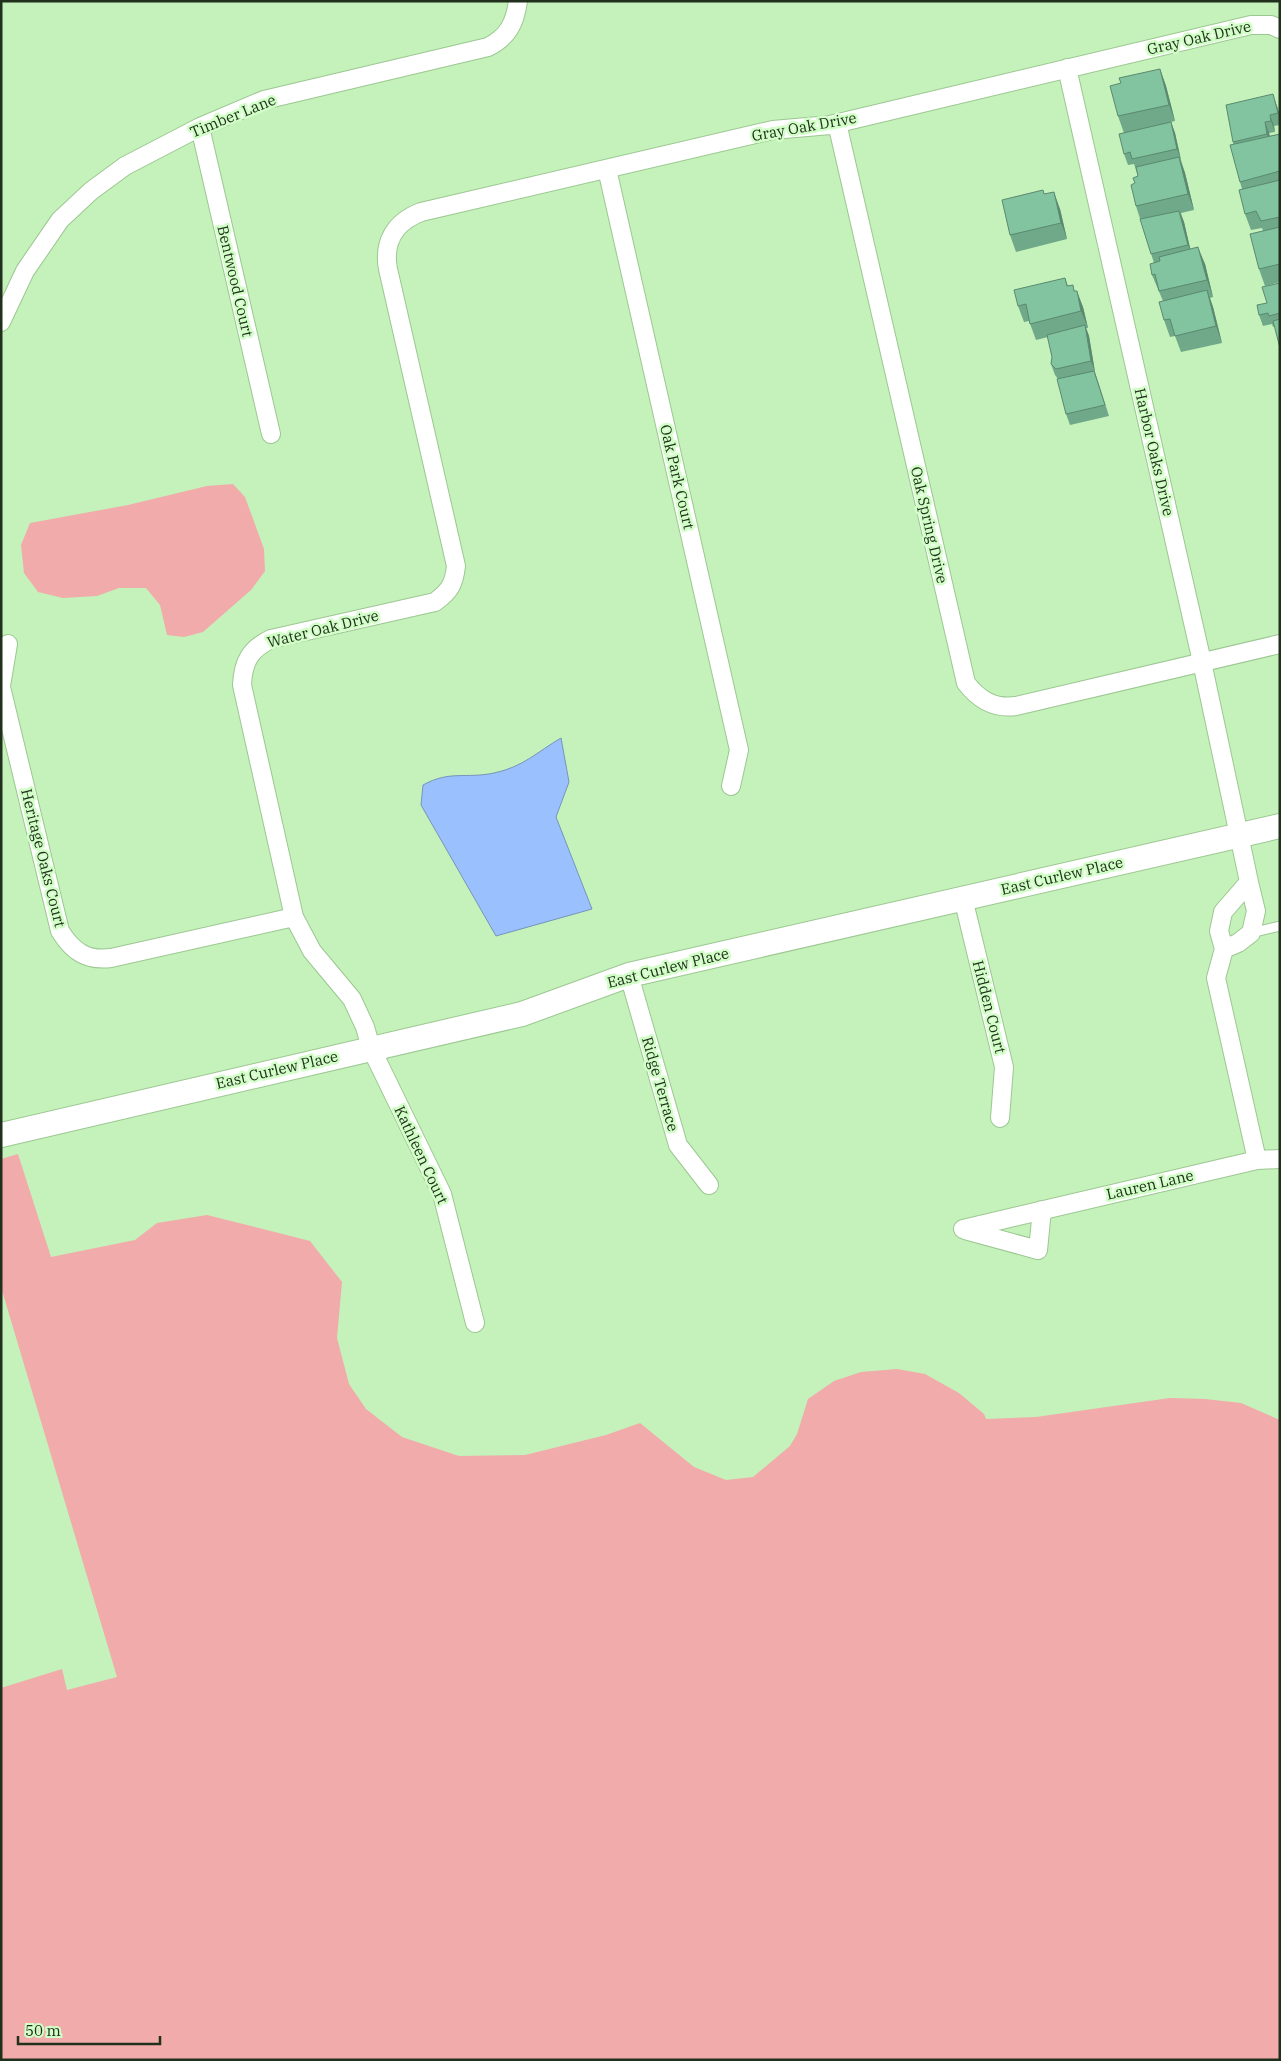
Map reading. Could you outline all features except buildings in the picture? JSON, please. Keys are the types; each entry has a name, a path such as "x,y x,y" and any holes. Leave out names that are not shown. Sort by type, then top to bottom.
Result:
{"street":[{"name":"Timber Lane","path":"1,322 29,264 60,220 126,166 200,127 264,100 488,47 507,34 517,12 518,1"},
{"name":"Gray Oak Drive","path":"393,232 403,221 421,212 773,130 837,123 1250,25 1271,25 1280,29"},
{"name":"Harbor Oaks Drive","path":"1067,68 1202,662 1239,835"},
{"name":"Oak Spring Drive","path":"837,123 966,683 978,698 1002,708 1280,644"},
{"name":"Bentwood Court","path":"200,127 271,434"},
{"name":"Oak Park Court","path":"607,169 739,750 731,786"},
{"name":"Water Oak Drive","path":"371,1048 365,1027 352,999 312,950 294,917 242,685 243,670 247,658 261,643 271,639 435,602 449,592 455,581 456,566 388,269 386,250 393,232"},
{"name":"Heritage Oaks Court","path":"8,644 1,686 60,931 74,950 90,959 111,958 294,917"},
{"name":"East Curlew Place","path":"1,1135 522,1014 629,975 1280,826"},
{"path":"1224,949 1238,943 1251,934 1256,911 1239,835"},
{"path":"1249,882 1223,912 1219,932 1224,949 1216,978 1257,1160"},
{"name":"Hidden Court","path":"963,898 1004,1067 1000,1118"},
{"name":"Ridge Terrace","path":"629,975 678,1145 709,1185"},
{"name":"Kathleen Court","path":"371,1048 442,1194 475,1323"},
{"name":"Lauren Lane","path":"1042,1210 1257,1160 1280,1159"}],"lane":[{"path":"1251,934 1280,926"}],"shaded area":[{"path":"233,484 245,497 264,549 265,571 251,590 203,632 184,637 167,635 160,605 146,588 119,588 97,596 63,598 38,592 24,573 21,545 30,523 128,505 207,486"},
{"path":"18,1154 51,1257 135,1240 157,1223 207,1215 310,1241 342,1282 337,1338 349,1384 366,1409 402,1437 459,1456 525,1455 606,1435 640,1423 694,1467 726,1480 753,1477 790,1446 797,1434 808,1399 834,1381 861,1372 897,1369 925,1374 959,1393 984,1414 986,1419 1036,1417 1170,1398 1241,1403 1280,1420 1280,2060 1,2060 1,1688 62,1669 67,1690 117,1677 1,1287 1,1159"}],"water":[{"path":"561,738 569,782 556,817 592,909 496,936 421,805 423,785 433,780 450,776 484,775 513,767"}]}
